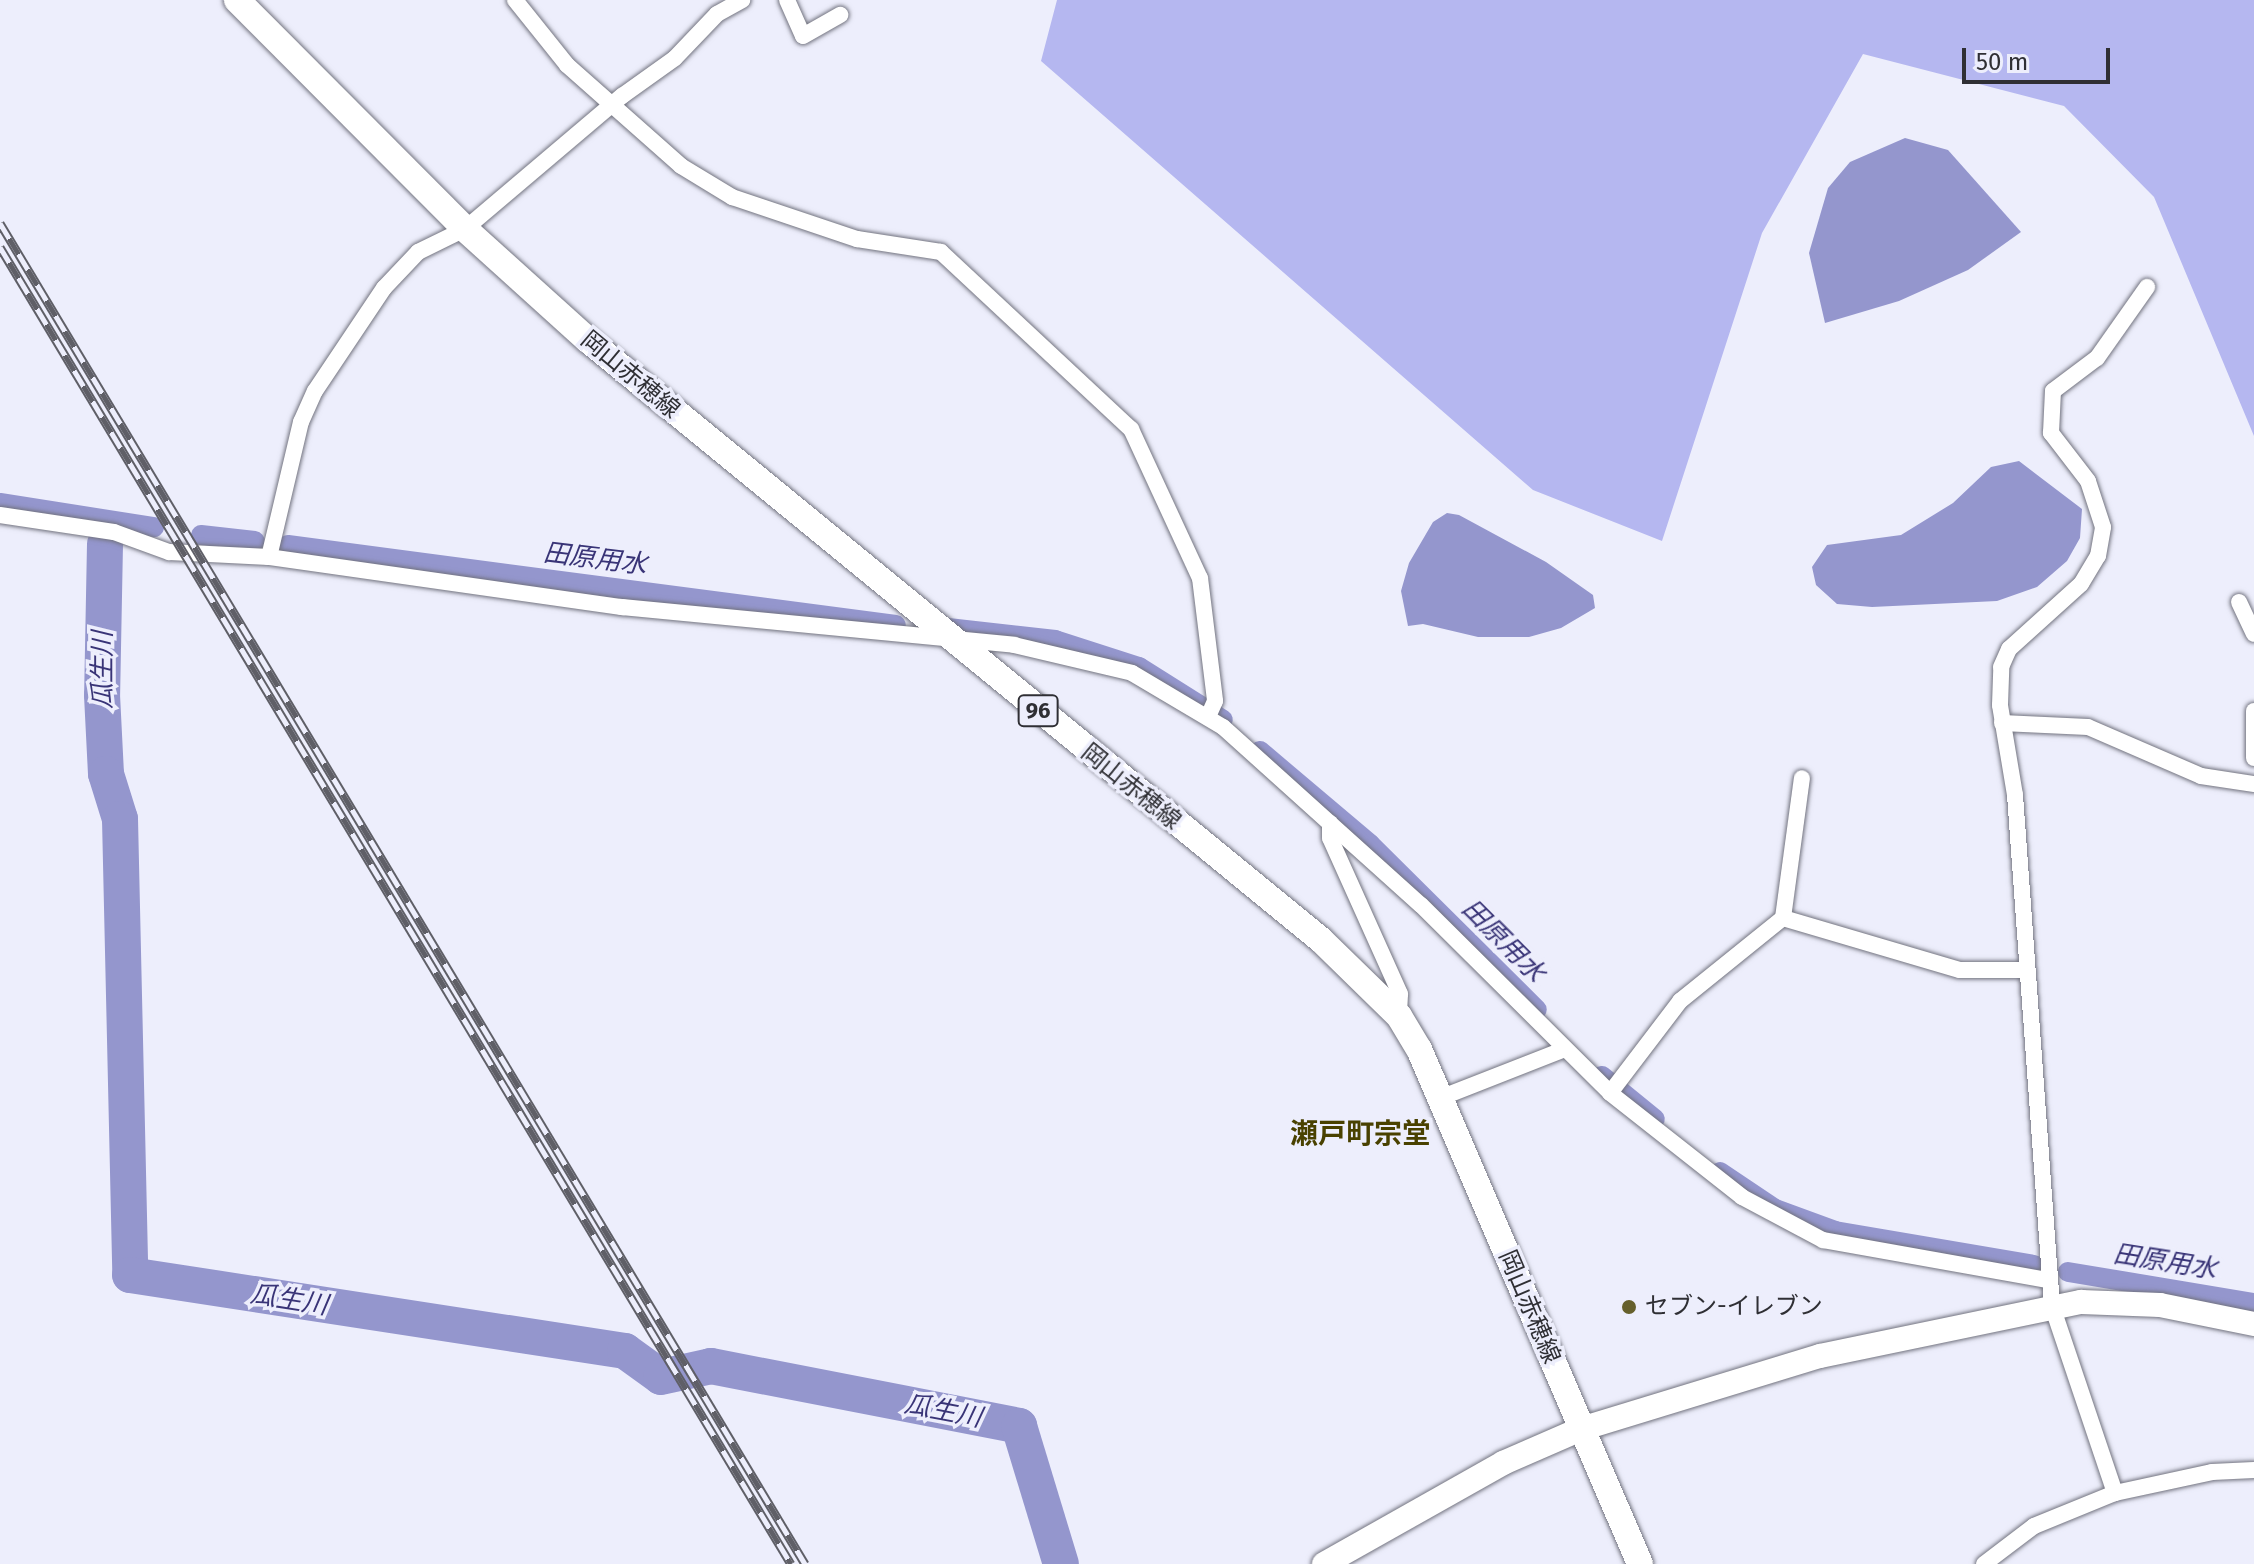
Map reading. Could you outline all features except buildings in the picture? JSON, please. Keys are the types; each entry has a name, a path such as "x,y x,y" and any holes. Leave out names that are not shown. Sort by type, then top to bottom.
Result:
{"main road":[{"name":"岡山赤穂線","path":"237,0 465,229 588,340 953,642 1321,940 1399,1016 1440,1098 1640,1564"}],"street":[{"path":"515,0 567,65 681,166 732,197 857,239 941,252 1131,429 1200,578 1211,710"},
{"path":"269,557 290,454 315,391 392,279 418,252 465,229 612,105 675,58 717,14 742,0"},
{"path":"787,0 803,36 840,15"},
{"path":"2115,1493 2052,1306 2048,1280 2047,1194 2025,970 2015,795 2002,723 2001,667 2009,649 2081,584 2098,556 2103,527 2088,481 2051,433 2053,391 2097,358 2147,287"},
{"path":"0,515 114,532 169,552 269,557 622,607 1051,650 1132,673 1211,710 1565,1049 1742,1197 1823,1240 2048,1280"},
{"path":"2239,602 2254,634"},
{"path":"2254,711 2254,758"},
{"path":"2002,723 2088,727 2201,776 2254,784"},
{"path":"1614,1088 1680,1001 1783,918 1802,778"},
{"path":"1330,823 1330,838 1400,994 1399,1016"},
{"path":"1783,918 1960,970 2025,970"},
{"path":"1440,1098 1565,1049"},
{"path":"1324,1564 1503,1463 1581,1429 1820,1356 2052,1306 2117,1300 2254,1324"},
{"path":"1984,1564 2034,1526 2115,1493 2212,1472 2254,1470"}],"shaded area":[{"path":"1057,0 2254,0 2254,436 2154,197 2064,106 1863,54 1762,233 1662,541 1533,490 1041,61"},
{"path":"1905,138 1948,150 2021,232 1968,270 1899,301 1825,323 1809,253 1828,188 1850,162"},
{"path":"2019,461 2082,509 2080,538 2067,561 2037,587 1997,601 1872,607 1837,604 1816,585 1812,567 1827,545 1901,535 1953,503 1991,467"},
{"path":"1447,513 1459,515 1546,562 1593,595 1595,608 1561,628 1529,637 1478,637 1423,624 1408,626 1401,591 1409,563 1433,522"}],"waterway":[{"name":"田原用水","path":"0,503 154,527"},
{"name":"田原用水","path":"201,535 255,541"},
{"name":"瓜生川","path":"105,544 102,695 106,774 120,819 130,1275 625,1351 661,1377 711,1366 1019,1426 1061,1564"},
{"name":"田原用水","path":"288,545 896,625"},
{"name":"田原用水","path":"948,628 1055,640 1139,667 1223,720"},
{"name":"田原用水","path":"1260,751 1370,844 1537,1010"},
{"name":"田原用水","path":"1602,1076 1655,1119"},
{"name":"田原用水","path":"1720,1172 1775,1209 1835,1231 2034,1265"},
{"name":"田原用水","path":"2068,1272 2254,1303"}],"railway":[{"path":"0,223 805,1564"},
{"path":"0,247 791,1564"}],"place":[{"name":"セブン-イレブン","path":"1629,1307"}],"district":[{"name":"瀬戸町宗堂","path":"1360,1134"}]}
